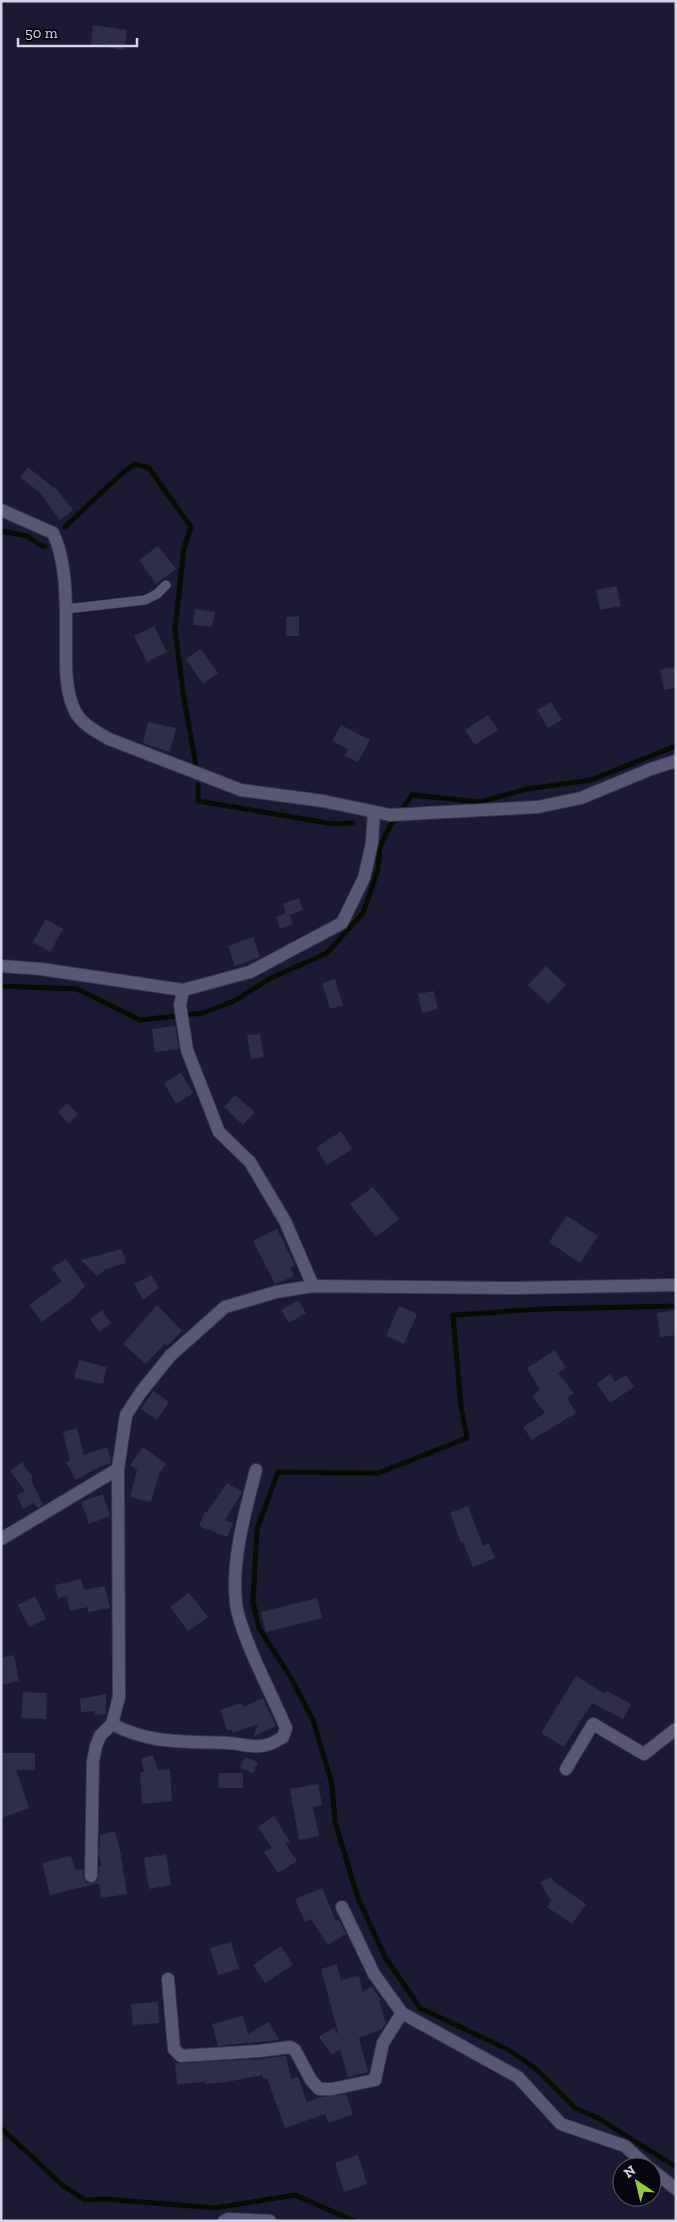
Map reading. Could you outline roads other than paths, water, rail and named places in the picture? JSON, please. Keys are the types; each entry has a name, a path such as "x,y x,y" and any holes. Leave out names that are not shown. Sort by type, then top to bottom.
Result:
{"street":[{"path":"1,510 53,533 60,546 66,609 66,672 69,695 76,714 91,728 109,739 242,790 323,801 390,815 538,807 581,798 651,768 676,761"},
{"path":"1,966 41,969 183,990 250,972 342,923 364,878 372,843 374,812"},
{"path":"183,990 180,1005 187,1050 219,1132 250,1162 285,1221 313,1286"},
{"path":"91,1876 93,1761 100,1736 112,1724 119,1697 118,1469 126,1415 141,1392 170,1356 224,1307 276,1292 313,1286 514,1288 676,1285"},
{"path":"1,1539 118,1469"},
{"path":"112,1724 129,1733 147,1738 188,1743 227,1743 264,1746 284,1738 286,1728 251,1650 238,1613 234,1581 245,1512 256,1470"},
{"path":"566,1769 593,1724 644,1754 676,1729"},
{"path":"342,1907 374,1974 402,2013 518,2077 529,2087 546,2110 561,2124 625,2146 637,2157"},
{"path":"168,1979 174,2049 181,2056 259,2052 290,2047 295,2050 311,2080 319,2089 332,2089 375,2080 383,2043 402,2013"},
{"path":"662,2178 676,2189"},
{"path":"224,2221 228,2219 270,2221"}],"lane":[{"path":"66,609 145,600 157,594 166,585"}],"waterway":[{"path":"65,527 120,475 135,464 149,468 191,527 184,548 175,629 183,693 196,766"},
{"path":"1,531 27,536 43,547 45,546"},
{"path":"1,986 77,989 140,1020 203,1013 234,1001 269,979 327,953 363,913 378,870 380,847 390,826 412,795 480,802 527,789 591,780 676,746"},
{"path":"198,785 198,801 334,824 353,823"},
{"path":"676,1306 543,1309 453,1315 461,1407 467,1438 379,1473 278,1472 257,1529 253,1602 259,1628 291,1678 313,1720 332,1784 335,1822 358,1898 385,1957 420,2008 509,2050 535,2068 575,2108 598,2118 676,2167"},
{"path":"1,2128 62,2185 85,2200 106,2199 215,2208 295,2195 354,2221"}]}
